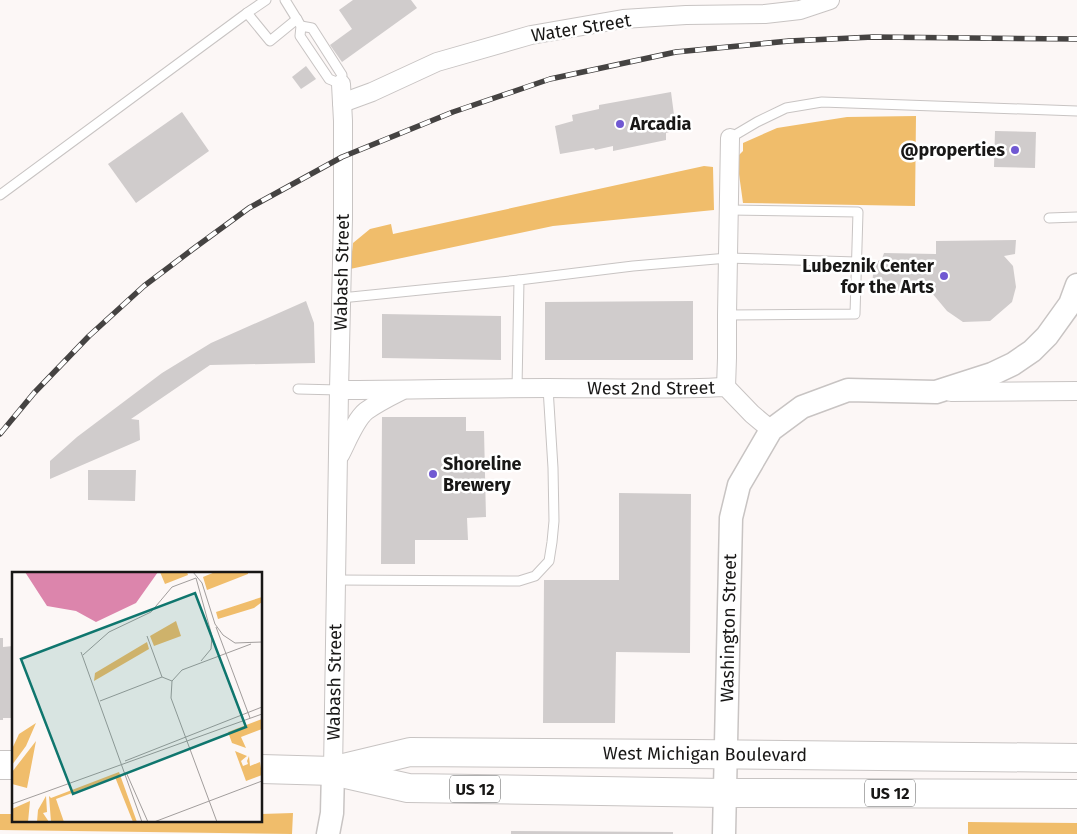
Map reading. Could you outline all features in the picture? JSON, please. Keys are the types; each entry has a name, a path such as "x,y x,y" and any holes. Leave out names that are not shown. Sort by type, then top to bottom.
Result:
{"main road":[{"name":"West Michigan Boulevard","path":"333,771 410,752 1077,758"},
{"name":"West Michigan Boulevard","path":"262,769 333,771 408,788 724,793 1077,794"}],"street":[{"name":"Water Street","path":"342,103 437,62 531,35 623,19 686,15 765,14 800,10 830,0"},
{"name":"Wabash Street","path":"332,828 343,219 341,84"},
{"path":"726,387 730,138"},
{"path":"936,392 992,374 1014,364 1032,350 1051,331 1070,304 1077,285"},
{"name":"West 2nd Street","path":"339,390 689,389 726,387 752,414 771,430"},
{"name":"Wabash Street","path":"338,460 358,420 365,412 402,390"},
{"path":"771,430 802,407 848,390 936,392 1077,391"},
{"name":"Washington Street","path":"724,834 731,518 739,485 771,430"}],"lane":[{"path":"0,195 266,0"},
{"path":"285,0 299,23 300,36 317,63 329,79 341,84 342,75 312,28 299,23"},
{"path":"247,13 270,41 299,23"},
{"path":"730,138 786,108 822,102 1077,111"},
{"path":"727,315 855,314 858,212 729,210"},
{"path":"1049,218 1077,217"},
{"path":"341,298 633,266 728,258 856,262"},
{"path":"517,388 519,280"},
{"path":"336,580 519,581 534,576 549,561 554,521 548,388"},
{"path":"298,389 339,390"}],"shaded area":[{"path":"916,116 915,206 743,203 739,174 739,155 743,151 743,143 777,128 847,117"},
{"path":"704,166 713,167 714,210 553,226 350,269 353,243 370,229 391,224 393,234"},
{"path":"293,813 292,834 0,830 0,814 12,814 12,822 262,822 262,814"},
{"path":"968,822 1077,823 1077,834 968,834"}],"building":[{"path":"353,0 411,0 417,8 342,62 330,45 352,29 339,10"},
{"path":"306,66 316,79 301,89 292,77"},
{"name":"Arcadia","path":"671,92 676,130 666,133 666,140 613,151 613,146 560,154 555,126 573,121 572,115 599,109 599,105"},
{"path":"182,112 209,151 136,203 108,164"},
{"name":"@properties","path":"995,131 1036,132 1035,168 994,167"},
{"name":"Lubeznik Center for the Arts","path":"1016,240 1015,254 1004,256 1013,266 1016,287 1012,302 990,321 963,322 947,311 932,293 874,290 872,286 874,263 882,259 884,253 936,254 936,241"},
{"path":"306,301 314,323 315,363 210,365 131,419 139,420 140,440 50,479 50,461 77,437 162,373 211,343"},
{"path":"693,301 693,360 545,360 545,302"},
{"path":"382,314 501,316 501,360 382,358"},
{"name":"Shoreline Brewery","path":"382,417 466,417 466,431 484,431 486,517 467,518 468,540 415,540 415,564 381,564"},
{"path":"88,470 136,470 135,501 88,500"},
{"path":"619,493 691,494 690,653 616,652 615,723 543,723 544,580 619,580"},
{"path":"0,638 3,638 3,647 12,646 12,718 0,720"},
{"path":"511,831 673,832 673,834 511,834"}],"railway":[{"path":"0,434 34,393 89,336 144,286 249,208 342,157 453,112 550,79 676,52 789,41 873,37 1077,39"}],"place":[{"name":"Arcadia","path":"620,124"},
{"name":"@properties","path":"1015,150"},
{"name":"Lubeznik Center for the Arts","path":"944,276"},
{"name":"Shoreline Brewery","path":"433,474"}]}
